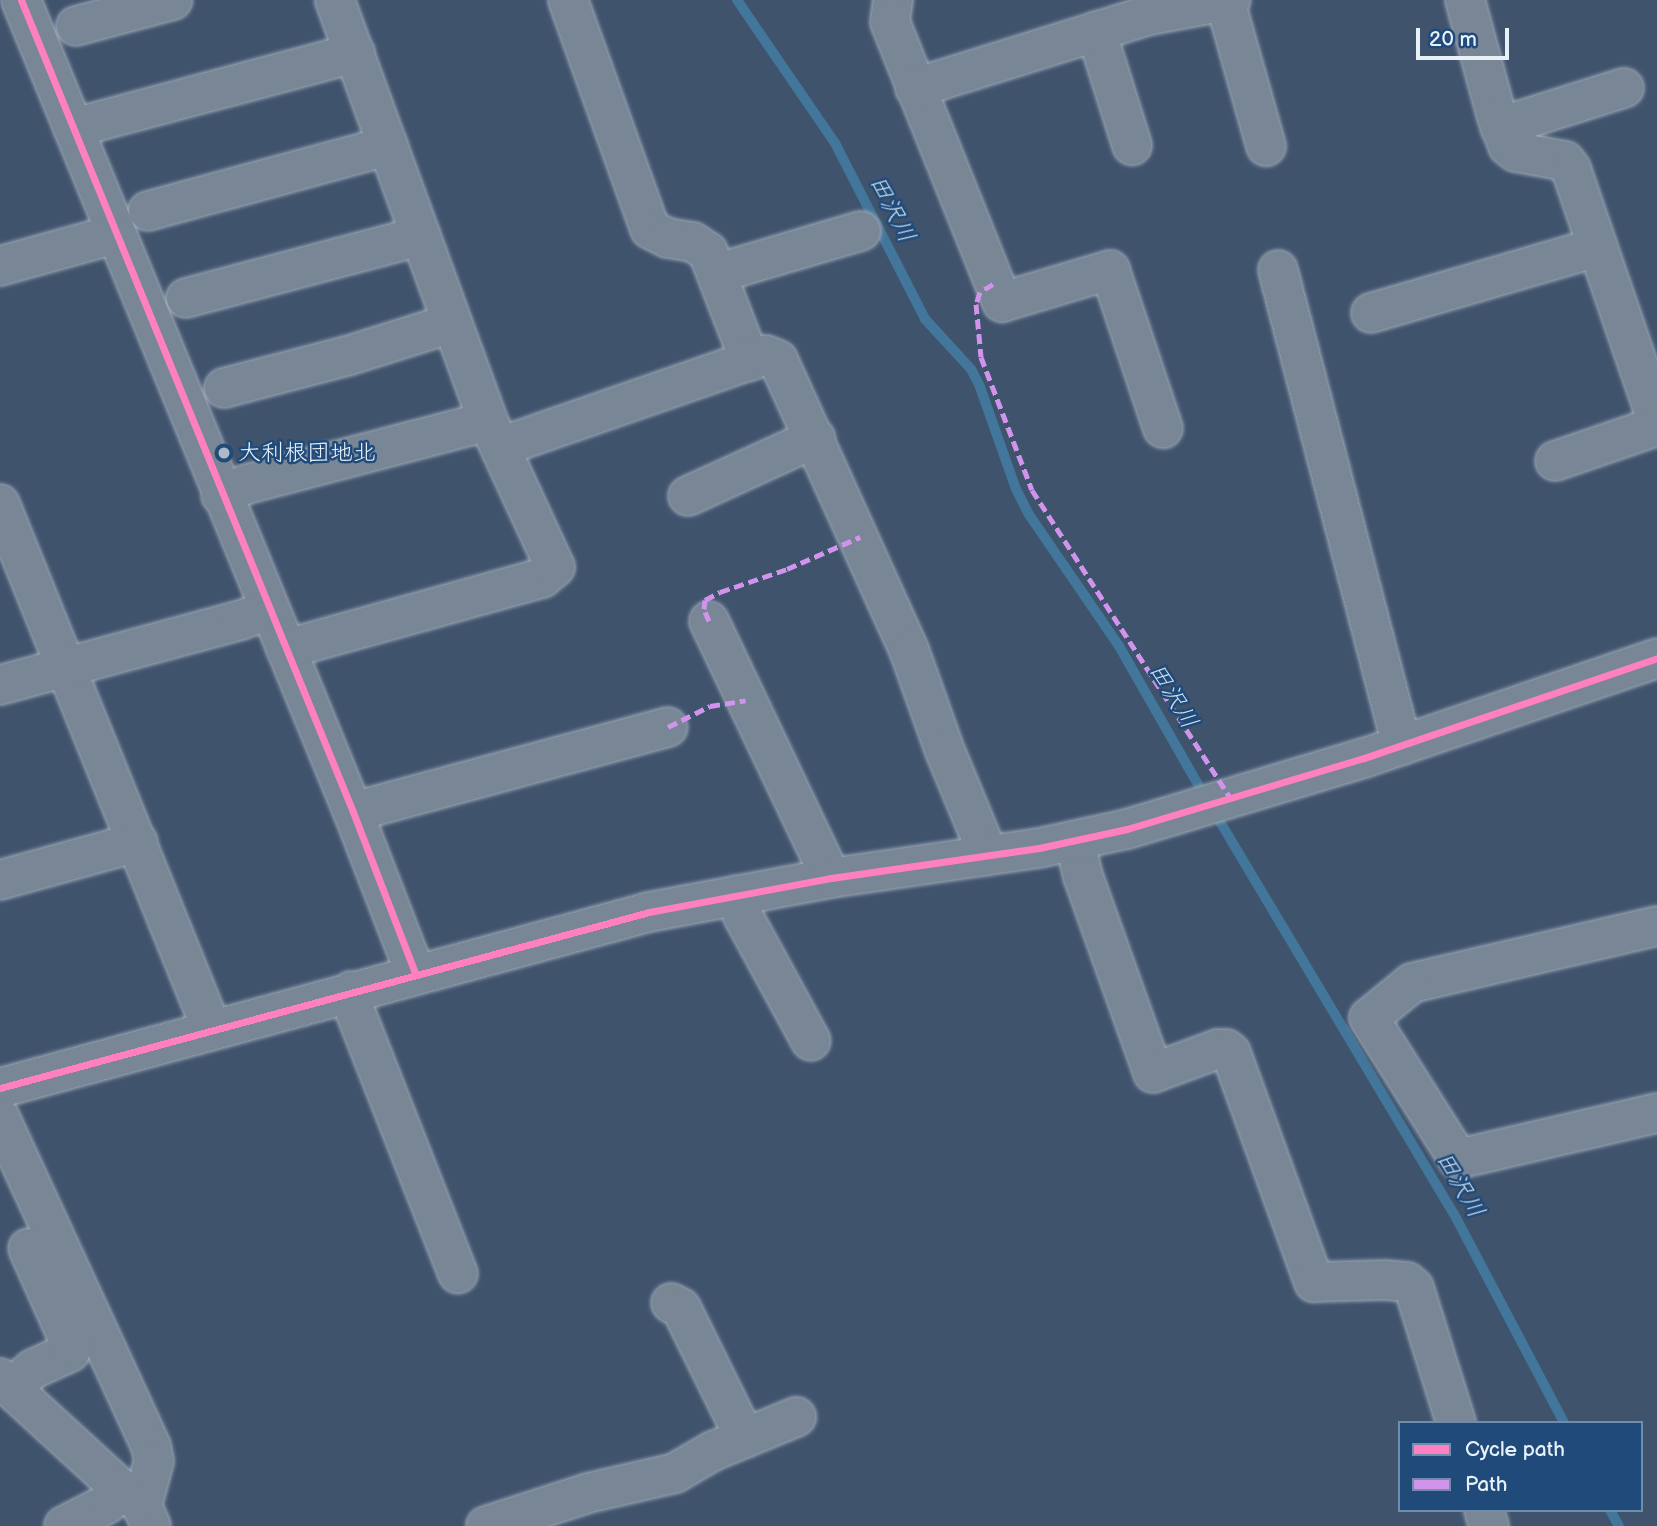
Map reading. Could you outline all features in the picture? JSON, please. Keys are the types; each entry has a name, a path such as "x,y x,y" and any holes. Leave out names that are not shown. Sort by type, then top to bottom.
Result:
{"street":[{"path":"21,0 221,495 353,812 415,973"},
{"path":"76,26 173,0"},
{"path":"286,649 542,578 555,567 494,434 335,0"},
{"path":"568,0 650,229 668,238 693,242 708,252 750,361"},
{"path":"893,0 890,22 1002,302 1110,270 1163,428"},
{"path":"1465,0 1500,127 1508,146 1516,152 1565,161 1598,247 1657,420"},
{"path":"915,88 1165,11 1228,1 1266,145"},
{"path":"1096,32 1132,145"},
{"path":"72,128 355,53"},
{"path":"1500,127 1623,88"},
{"path":"148,211 388,146"},
{"path":"718,273 861,230"},
{"path":"0,267 115,234"},
{"path":"186,298 421,236"},
{"path":"1371,313 1598,247"},
{"path":"1278,270 1402,745"},
{"path":"224,388 347,356 452,323"},
{"path":"221,495 247,484 494,434 766,355 778,360 909,650 945,751 984,845 985,856"},
{"path":"1555,461 1657,426"},
{"path":"688,496 814,438"},
{"path":"0,504 212,1030"},
{"path":"0,685 241,620 269,610"},
{"path":"709,621 831,878"},
{"path":"0,1088 415,973 649,912 831,878 1075,842 1211,806 1402,745 1657,658"},
{"path":"353,812 668,727"},
{"path":"0,880 138,842"},
{"path":"1075,842 1083,876 1153,1073 1218,1049 1226,1048 1231,1053 1314,1282 1385,1280 1407,1282 1414,1288 1455,1421"},
{"path":"737,895 743,916 811,1041"},
{"path":"1657,926 1412,983 1369,1018 1458,1159 1657,1113"},
{"path":"351,991 355,1011 458,1274"},
{"path":"0,1118 151,1446 154,1461 138,1505"},
{"path":"28,1248 72,1347 70,1352 5,1383 138,1505"},
{"path":"671,1303 681,1308 745,1438"},
{"path":"486,1526 588,1493 675,1473 796,1416"},
{"path":"64,1526 107,1504 138,1505"}],"waterway":[{"name":"田沢川","path":"737,0 835,143 925,319 971,369 980,387 1016,489 1030,516 1119,646 1205,797"},
{"name":"田沢川","path":"1213,810 1454,1214 1563,1421"},
{"name":"田沢川","path":"1611,1512 1619,1526"}],"marked path":[{"path":"993,284 980,292 976,304 981,357 1032,490 1231,799"},
{"path":"709,621 704,609 705,600 720,592 787,569 860,537"},
{"path":"668,727 710,706 746,700"}],"cycle path":[{"path":"21,0 353,812 415,973"},
{"path":"0,1088 649,912 831,878 1039,848 1127,829 1364,758 1657,658"}],"place":[{"name":"大利根団地北","path":"224,453"}]}
